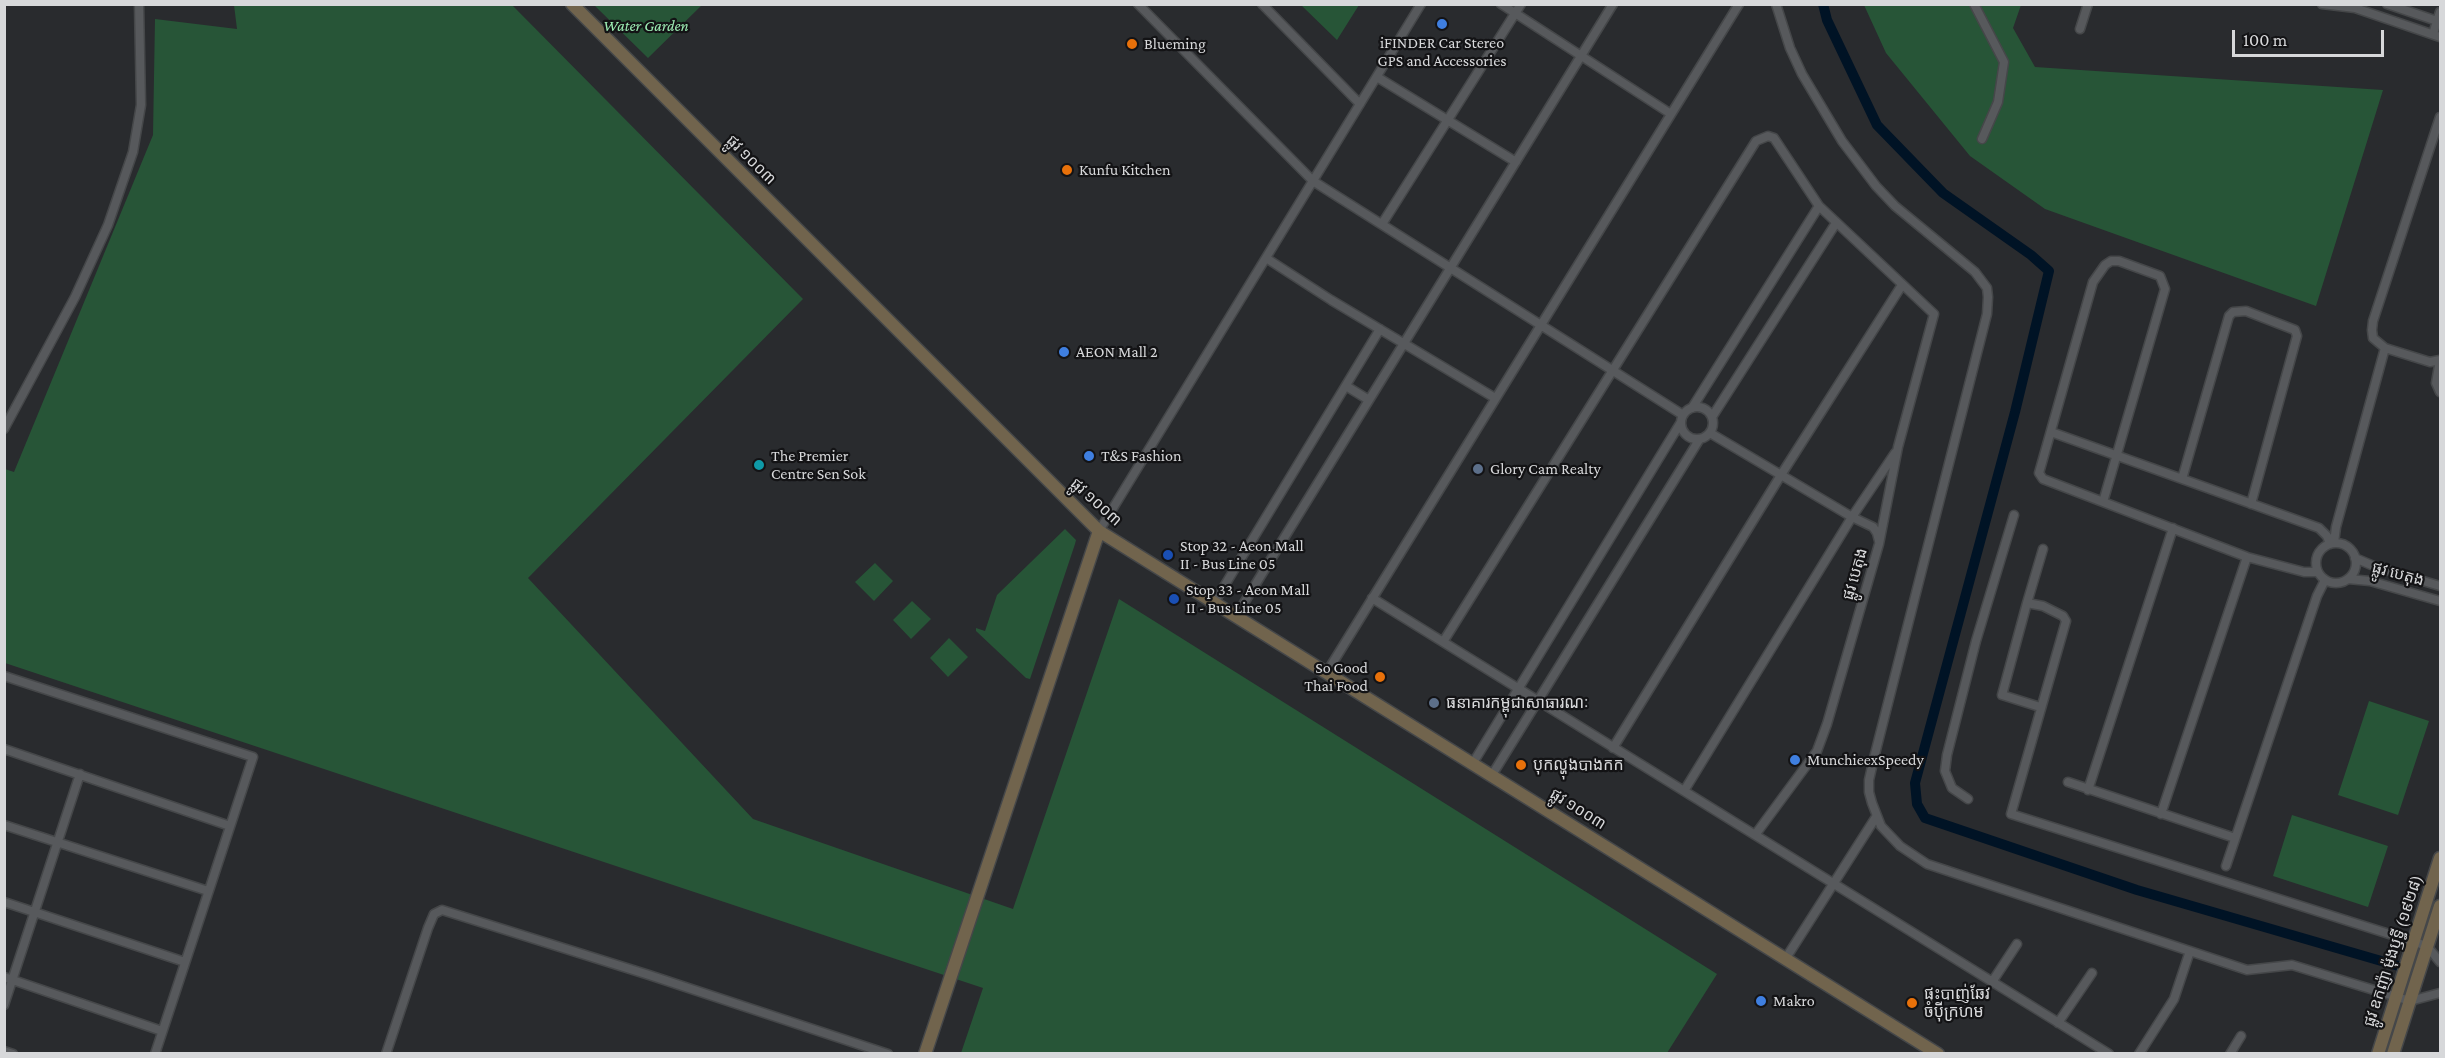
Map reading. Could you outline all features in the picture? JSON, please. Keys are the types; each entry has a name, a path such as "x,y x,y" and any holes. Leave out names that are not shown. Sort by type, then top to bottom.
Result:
{"main road":[{"name":"ផ្លូវ ១០០៣","path":"572,4 1099,531 1938,1053"},
{"path":"925,1053 1099,531"},
{"name":"ផ្លូវ ឧកញ៉ា ម៉ុងឫទ្ធី (១៩២៨)","path":"2378,1053 2440,858"},
{"name":"ផ្លូវ ឧកញ៉ា ម៉ុងឫទ្ធី (១៩២៨)","path":"2393,1053 2440,906"}],"street":[{"path":"4,429 75,297 108,225 133,152 141,105 139,4"},
{"path":"1138,4 1313,181 1614,371 1682,418 1686,435 1699,440"},
{"path":"1262,4 1360,104"},
{"path":"1099,531 1421,4"},
{"path":"1502,4 1671,114"},
{"path":"1382,224 1521,4"},
{"path":"1236,616 1613,4"},
{"path":"1327,672 1739,4"},
{"path":"1776,4 1790,48 1802,74 1842,141 1876,186 1895,206 1975,272 1987,288 1987,314 1874,758 1869,792 1881,826 1900,846 1927,864 2247,970 2292,965 2411,997 2440,993"},
{"path":"1974,4 2004,62 1998,102 1982,140"},
{"path":"2080,29 2088,4"},
{"path":"2322,4 2355,6 2437,35 2440,18 2387,4"},
{"path":"1377,77 1516,162"},
{"path":"2440,117 2373,321 2373,338 2385,348 2430,362 2440,360 2436,383 2440,392"},
{"path":"1443,642 1756,141 1768,136 1778,143 1797,175 1820,206 1902,285 1781,475 1613,748"},
{"path":"1473,763 1682,418 1692,408 1820,206"},
{"path":"1492,775 1699,440 1710,433 1713,427 1712,417 1836,223"},
{"path":"1266,258 1495,398"},
{"path":"2103,502 2165,289 2160,276 2119,261 2111,261 2096,275 2051,432 2041,476 2103,502 2247,557 2304,572 2318,572"},
{"name":"ផ្លូវ បេតុង","path":"1755,835 1817,751 1827,724 1879,544 1898,447 1934,314 1902,285"},
{"path":"2182,479 2229,316 2233,312 2246,311 2295,330 2297,336 2251,504"},
{"path":"1214,603 1380,329"},
{"path":"2051,432 2319,528 2332,544 2347,547 2355,558 2355,569 2348,579 2337,583 2325,580 2318,572 2316,564 2319,553 2332,544 2385,348"},
{"path":"1346,386 1368,400"},
{"path":"1692,408 1701,407 1712,417"},
{"path":"1710,433 1852,517 1873,527 1879,544"},
{"path":"1684,791 1852,517 1898,447"},
{"path":"1968,799 1952,788 1945,771 1947,755 1976,641 2014,515"},
{"path":"2088,789 2173,528"},
{"path":"2040,707 2002,695 2043,549"},
{"path":"2161,814 2247,557"},
{"name":"ផ្លូវ បេតុង","path":"2355,558 2376,567 2440,586"},
{"name":"ផ្លូវ បេតុង","path":"2348,579 2370,581 2440,601"},
{"path":"2226,866 2317,596 2325,580"},
{"path":"1372,598 2109,1053"},
{"path":"2027,603 2043,606 2063,616 2066,621 2011,814 2412,947 2426,952 2440,962"},
{"path":"4,676 253,757 155,1053"},
{"path":"4,749 230,826"},
{"path":"4,1005 9,979 35,912 80,774"},
{"path":"2068,783 2235,838"},
{"path":"1786,958 1876,817"},
{"path":"4,825 208,891"},
{"path":"4,902 185,962"},
{"path":"386,1053 428,928 434,915 442,910 888,1053"},
{"path":"1992,982 2017,944"},
{"path":"2139,1053 2174,999 2190,951"},
{"path":"2058,1023 2092,973"},
{"path":"9,979 162,1031"},
{"path":"2230,1053 2241,1036"},
{"path":"4,1051 12,1053"}],"green space":[{"path":"234,5 512,5 803,299 528,578 753,819 1013,909 1119,599 1717,974 1667,1053 961,1053 983,988 5,663 5,469 14,472 153,135 155,19 237,29"},
{"name":"Water Garden","path":"594,5 702,5 648,58"},
{"path":"1301,5 1359,5 1337,40"},
{"path":"1864,5 2021,5 2013,28 2035,67 2383,90 2316,306 2045,209 1970,156 1886,53"},
{"path":"1065,529 1076,540 1030,679 1026,678 976,631 976,628 985,631 997,595"},
{"path":"875,563 893,581 874,601 855,582"},
{"path":"912,601 931,619 911,639 893,620"},
{"path":"949,638 968,657 948,677 930,658"},
{"path":"2369,701 2429,721 2398,815 2338,795"},
{"path":"2292,815 2388,846 2368,907 2273,876"}],"waterway":[{"path":"1823,4 1827,20 1877,125 1943,193 2031,255 2049,271 2015,412 1915,783 1917,804 1925,818 2137,890 2402,967"}],"place":[{"name":"iFINDER Car Stereo GPS and Accessories","path":"1442,24"},
{"name":"Blueming","path":"1132,44"},
{"name":"Kunfu Kitchen","path":"1067,170"},
{"name":"AEON Mall 2","path":"1064,352"},
{"name":"T&S Fashion","path":"1089,456"},
{"name":"The Premier Centre Sen Sok","path":"759,465"},
{"name":"Glory Cam Realty","path":"1478,469"},
{"name":"Stop 32 - Aeon Mall II - Bus Line 05","path":"1168,555"},
{"name":"Stop 33 - Aeon Mall II - Bus Line 05","path":"1174,599"},
{"name":"So Good Thai Food","path":"1380,677"},
{"name":"ធនាគារកម្ពុជាសាធារណៈ","path":"1434,703"},
{"name":"MunchieexSpeedy","path":"1795,760"},
{"name":"បុកល្ហុងបាងកក","path":"1521,765"},
{"name":"Makro","path":"1761,1001"},
{"name":"ផ្ទះបាញ់ឆែវ ចំប៉ីក្រហម","path":"1912,1003"}]}
